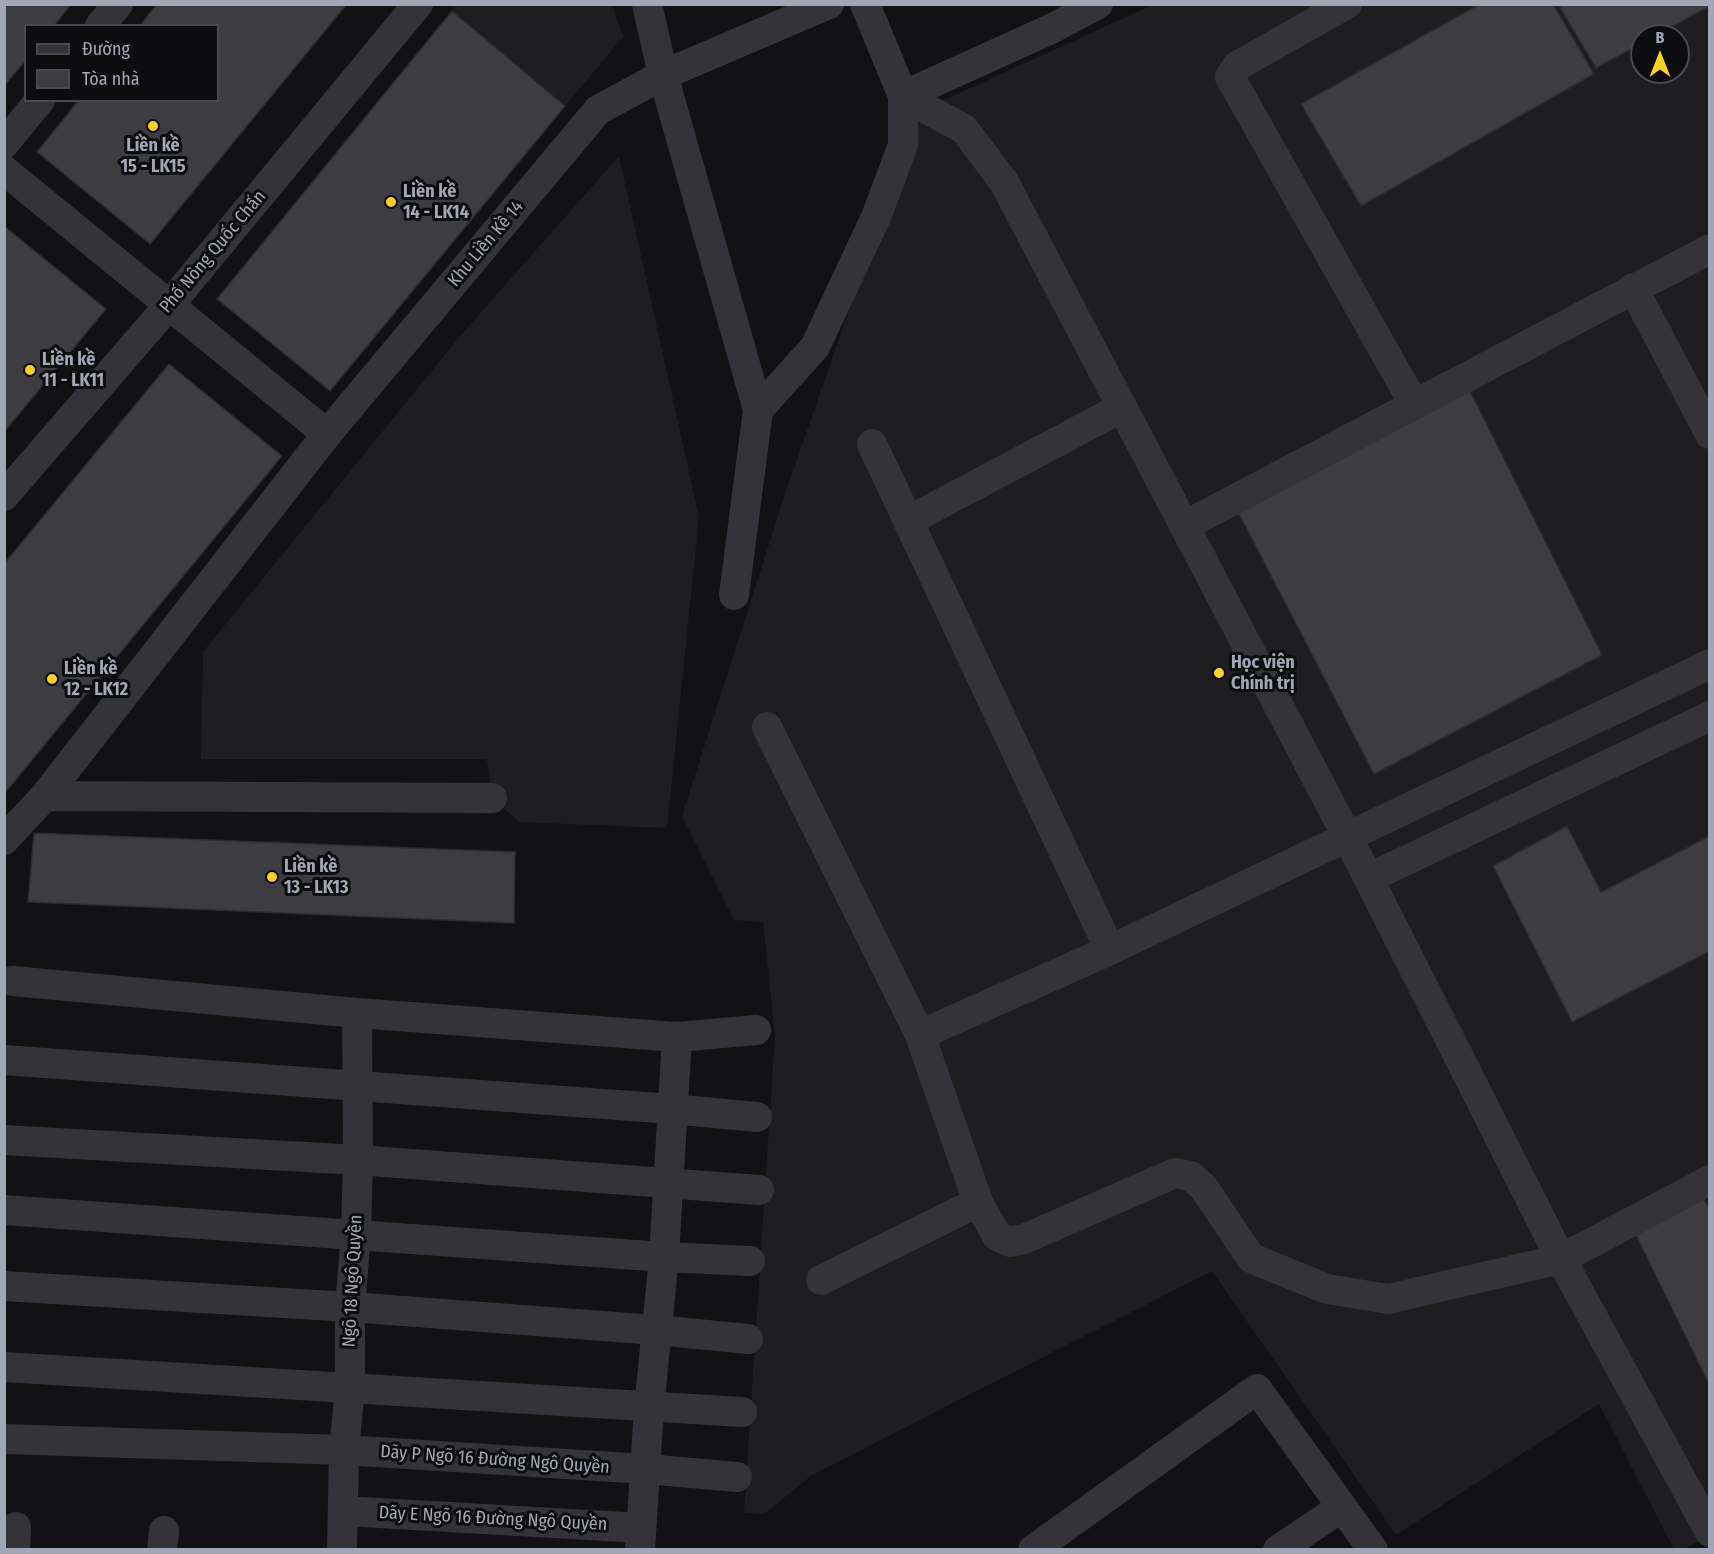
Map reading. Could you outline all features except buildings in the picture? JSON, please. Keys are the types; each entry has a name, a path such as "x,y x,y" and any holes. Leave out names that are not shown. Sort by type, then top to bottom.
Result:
{"street":[{"path":"102,24 117,4"},
{"name":"Phố Nông Quốc Chấn","path":"4,496 170,304 418,4"},
{"path":"647,4 663,75 758,410 734,595"},
{"name":"Khu Liền Kề 14","path":"4,840 45,796 327,434 598,110 663,75 829,4"},
{"path":"758,410 815,346 876,217 903,145 903,96 865,4"},
{"path":"903,96 1053,28 1098,4"},
{"path":"1347,4 1237,66 1230,77 1414,404"},
{"path":"903,96 964,129 1004,182 1369,878 1561,1259 1710,1532"},
{"path":"4,144 38,102"},
{"path":"4,170 327,434"},
{"path":"1184,526 1710,249"},
{"path":"1633,288 1710,434"},
{"path":"908,521 1121,408"},
{"path":"872,444 1110,950"},
{"path":"920,1035 1110,950 1710,664"},
{"path":"1369,878 1710,716"},
{"path":"767,727 920,1035 978,1202 997,1236 1010,1242 1024,1239 1175,1173 1191,1176 1204,1188 1251,1258 1327,1289 1388,1299 1561,1259 1710,1180"},
{"path":"45,796 492,798"},
{"path":"13,981 357,1013 677,1037 756,1030"},
{"name":"Ngõ 18 Ngô Quyền","path":"342,1550 344,1450 350,1388 350,1307 356,1234 357,1013"},
{"path":"641,1539 649,1408 664,1257 677,1037"},
{"path":"4,1060 757,1117"},
{"path":"4,1140 358,1160 759,1190"},
{"path":"821,1280 978,1202"},
{"path":"4,1210 664,1257 750,1261"},
{"path":"4,1286 350,1307 748,1339"},
{"path":"4,1367 742,1412"},
{"path":"1033,1550 1257,1389 1373,1550"},
{"name":"Dãy P Ngõ 16 Đường Ngô Quyền","path":"4,1439 344,1450 646,1469 737,1478"},
{"path":"1278,1550 1342,1507"},
{"name":"Dãy E Ngõ 16 Đường Ngô Quyền","path":"344,1511 641,1539"}],"shaded area":[{"path":"457,4 612,5 623,37 565,106 452,11"},
{"name":"Học viện Chính trị","path":"1152,5 1709,5 1709,1535 1684,1549 1674,1549 1599,1404 1396,1535 1212,1271 812,1475 764,1514 744,1513 775,1034 763,922 734,920 682,816 786,491 918,112"},
{"path":"619,156 699,517 667,828 519,822 492,798 487,759 201,759 203,652 461,335"}],"place":[{"name":"Liền kề 15 - LK15","path":"153,126"},
{"name":"Liền kề 14 - LK14","path":"391,202"},
{"name":"Liền kề 11 - LK11","path":"30,370"},
{"name":"Học viện Chính trị","path":"1219,673"},
{"name":"Liền kề 12 - LK12","path":"52,679"},
{"name":"Liền kề 13 - LK13","path":"272,877"}]}
